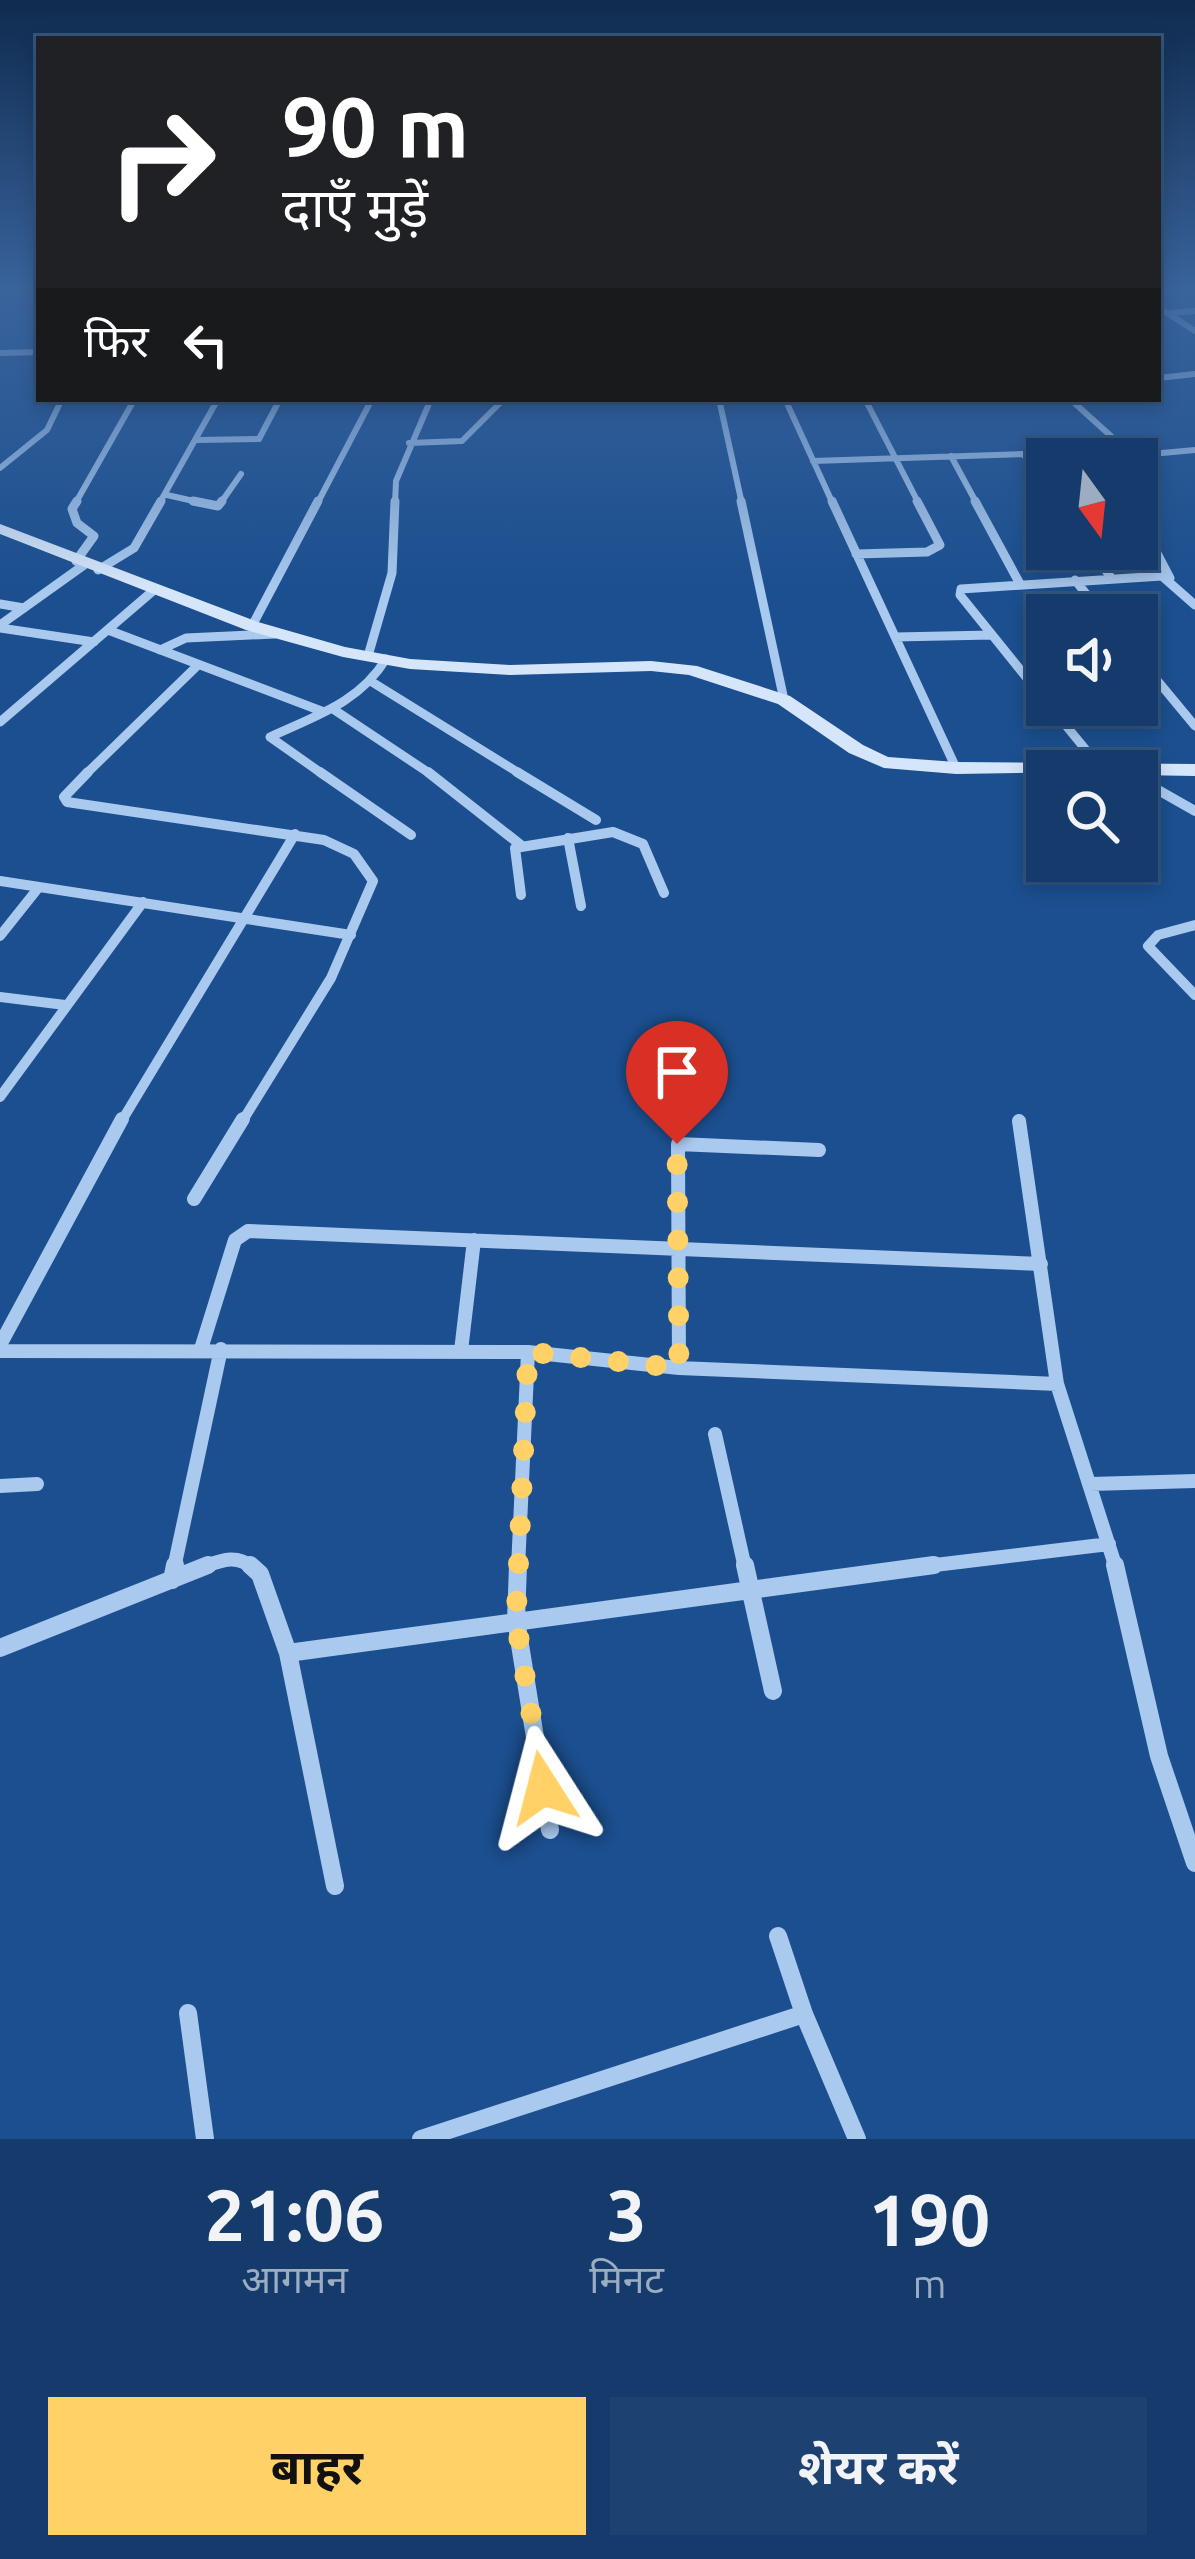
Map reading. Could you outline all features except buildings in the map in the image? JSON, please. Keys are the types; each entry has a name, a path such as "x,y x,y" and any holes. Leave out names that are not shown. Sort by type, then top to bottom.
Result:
{"main road":[{"path":"0,530 252,626 377,658 510,670 671,668 784,700 872,757 956,768 1026,769"},
{"path":"1158,770 1195,770"}],"street":[{"path":"0,468 47,430 61,402"},
{"path":"86,565 94,536 71,516 72,509 133,402"},
{"path":"0,626 86,565 134,548 217,402"},
{"path":"198,440 259,439 278,402"},
{"path":"252,626 370,402"},
{"path":"411,835 270,736 329,711 372,682 392,573 393,493 409,443 430,402"},
{"path":"409,443 463,442 501,402"},
{"path":"719,402 784,700"},
{"path":"786,402 956,768"},
{"path":"856,554 927,552 940,545 867,402"},
{"path":"1073,402 1113,438"},
{"path":"1158,454 1195,450"},
{"path":"951,456 1020,584"},
{"path":"813,461 1026,456"},
{"path":"167,495 218,506 241,474"},
{"path":"1158,555 1171,579 1195,605"},
{"path":"1105,570 1111,578"},
{"path":"1026,676 960,595 961,589 1148,575 1171,579"},
{"path":"1075,580 1086,594"},
{"path":"0,722 154,590"},
{"path":"0,604 24,608"},
{"path":"0,626 94,642"},
{"path":"108,630 329,711 422,766 522,846"},
{"path":"160,650 186,638 276,634"},
{"path":"895,637 992,634"},
{"path":"194,1198 332,978 374,881 365,861 346,847 295,834 67,802 64,796 69,790 198,664"},
{"path":"1158,681 1195,726"},
{"path":"372,682 596,820"},
{"path":"1069,726 1091,750"},
{"path":"1158,793 1195,811"},
{"path":"521,895 514,848 613,832 639,837 648,845 664,893"},
{"path":"295,834 238,918 133,1097 0,1348 528,1352 679,1368 1057,1384"},
{"path":"568,838 581,906"},
{"path":"0,881 351,935"},
{"path":"0,936 39,887"},
{"path":"0,1097 8,1073 142,902"},
{"path":"1195,925 1158,935 1148,946 1195,994"},
{"path":"0,997 65,1005"},
{"path":"1018,1120 1057,1384 1109,1544 1160,1756 1195,1863"},
{"path":"679,1368 677,1144 819,1150"},
{"path":"201,1349 236,1240 248,1232 1041,1264"},
{"path":"461,1351 474,1240"},
{"path":"172,1580 221,1349"},
{"path":"528,1352 516,1620 550,1830"},
{"path":"715,1434 773,1691"},
{"path":"1091,1484 1195,1480"},
{"path":"0,1486 37,1484"},
{"path":"287,1653 748,1588 1109,1544"},
{"path":"0,1648 226,1558 245,1561 260,1574 287,1653 335,1886"},
{"path":"778,1936 804,2014 856,2139"},
{"path":"188,2012 206,2139"},
{"path":"421,2139 804,2014"}],"route":[{"path":"543,1788 516,1620 528,1352 679,1368 677,1144"}]}
